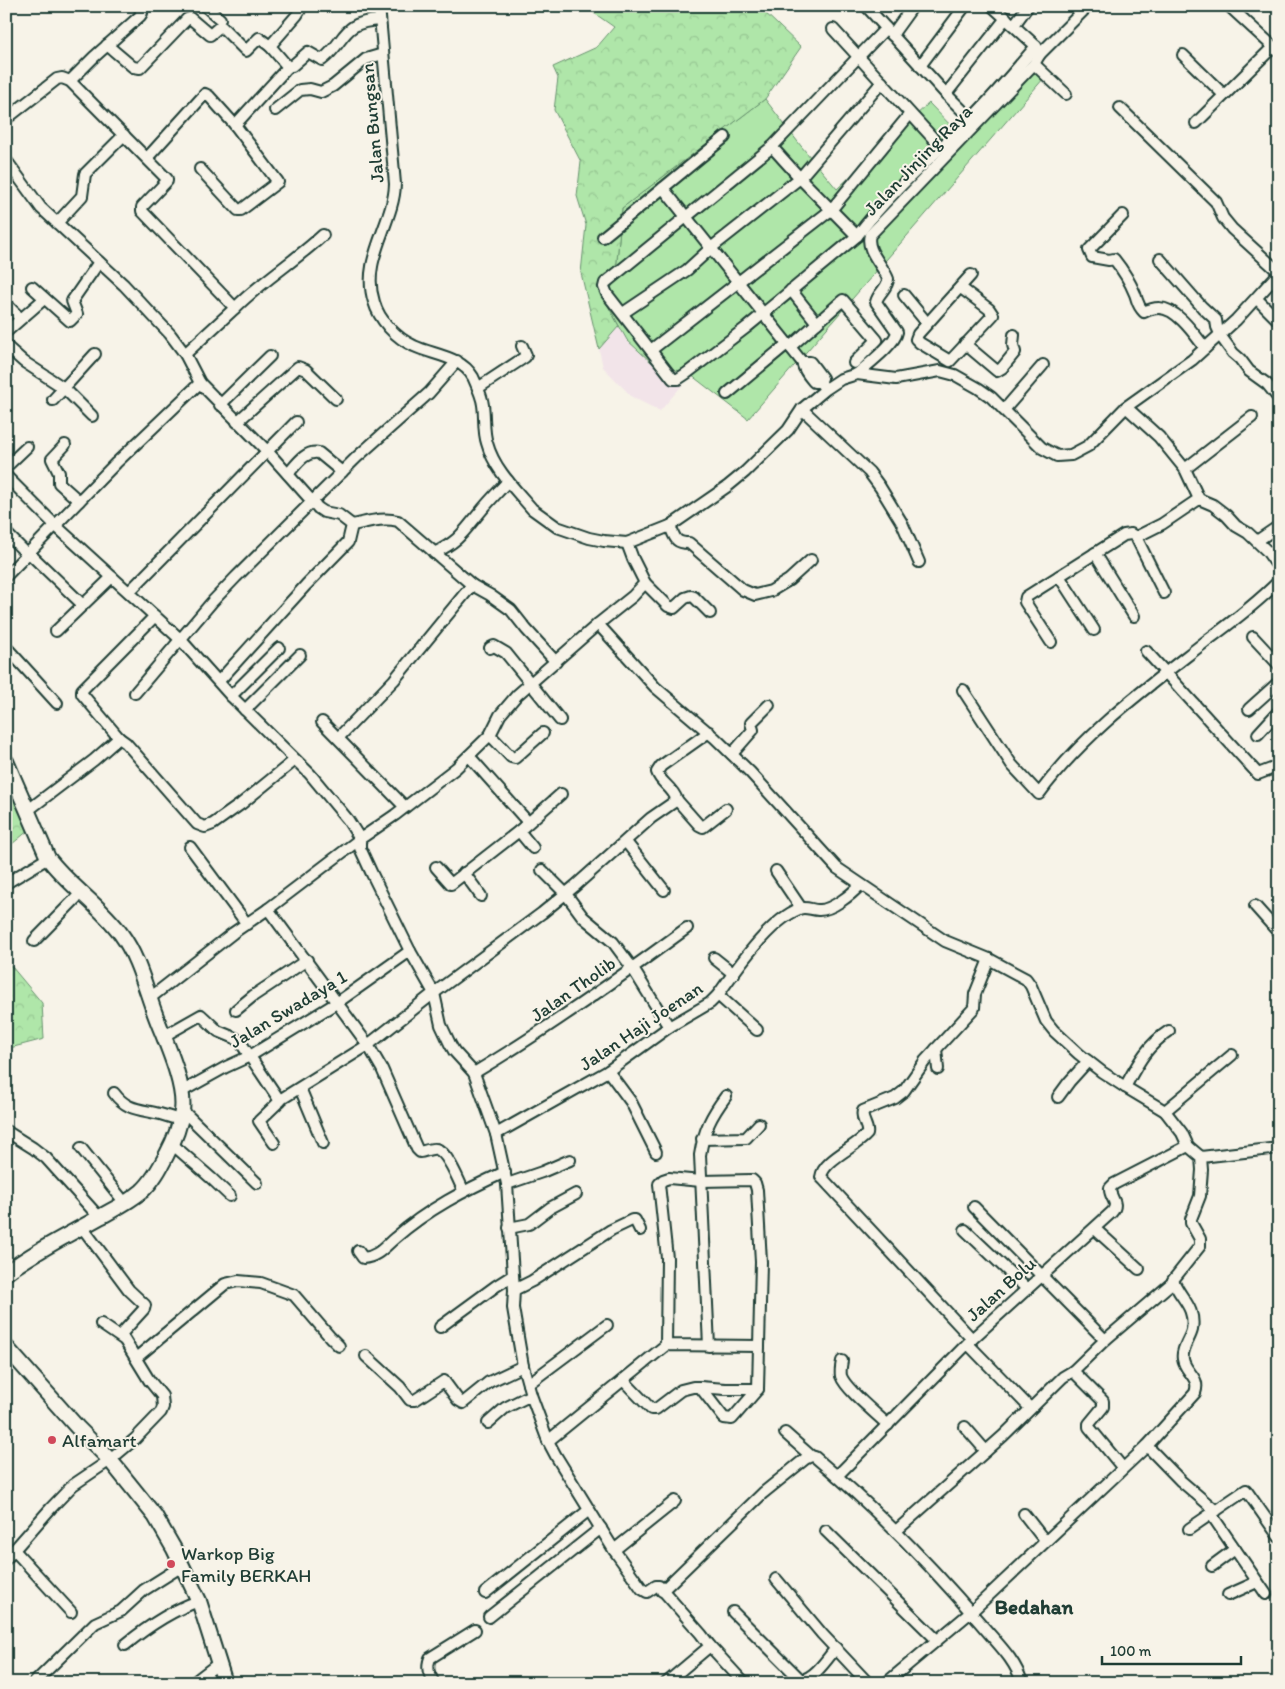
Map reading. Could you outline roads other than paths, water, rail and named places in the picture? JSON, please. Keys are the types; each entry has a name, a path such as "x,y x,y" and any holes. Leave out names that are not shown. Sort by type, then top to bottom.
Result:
{"street":[{"path":"70,81 140,16 142,13 139,6"},
{"path":"205,6 220,19"},
{"path":"270,46 297,16 300,10 298,6"},
{"name":"Jalan Bungsan","path":"380,6 383,54 392,132 395,196 378,241 373,264 370,288 378,313 404,340 456,361 468,370 478,388 483,405 486,441 491,457 508,481 532,509 557,527 589,538 627,542"},
{"path":"866,6 971,119"},
{"path":"913,6 772,147 605,283 604,287 607,294 670,377 678,379 747,327 857,236 877,212 971,119 1016,70 1038,50 992,6"},
{"path":"920,66 965,6"},
{"path":"946,94 1010,22 1028,6"},
{"name":"Jalan Jinjing Raya","path":"857,374 889,345 897,332 876,302 888,279 872,251 868,240 870,235 1034,64 1038,50 1088,6"},
{"path":"1196,123 1224,95 1276,50 1229,6"},
{"path":"107,45 133,67 140,68 190,18 210,35 222,27 246,51 259,38 270,46 288,68"},
{"path":"235,125 288,68 308,52 320,60 324,59 354,25 380,20"},
{"path":"833,30 860,57 941,147"},
{"path":"275,110 300,90 310,89 321,92 334,86 366,59 383,54"},
{"path":"1183,55 1224,95"},
{"path":"1034,64 1066,94"},
{"path":"6,119 57,79 62,78 70,81 167,179 142,207 142,212 235,308"},
{"path":"623,313 687,270 711,248 800,178 882,82"},
{"path":"147,158 205,94 235,125 278,182 241,210 238,210 200,169"},
{"path":"710,613 691,596 685,598 678,606 672,608 668,606 645,583 627,542 670,526 746,472 788,430 802,409 823,386 857,374 896,379 940,370 955,375 978,388 1004,410 1042,448 1057,456 1080,452 1126,407 1192,360 1220,335 1257,298 1279,272 1232,229 1223,218 1216,202 1120,108"},
{"path":"651,350 831,210 910,114"},
{"path":"57,224 82,196 85,174 124,135"},
{"path":"603,237 726,137"},
{"path":"772,147 857,236"},
{"path":"6,160 41,208 124,285 170,334 185,354 200,383 268,452 318,508 324,512 339,514 352,525"},
{"path":"663,188 802,362 810,362 822,378 823,386"},
{"path":"1123,215 1090,250 1092,257 1114,259 1135,295 1137,305 1144,312 1159,308 1171,311 1184,322 1205,348"},
{"path":"185,354 251,292 308,249 323,235"},
{"path":"1160,259 1202,307 1216,320 1220,335 1233,353 1249,371 1267,384 1279,399"},
{"path":"32,287 70,321 77,314 72,301 99,262"},
{"path":"961,288 989,309 993,315 950,361 920,344 916,339 927,323 971,275"},
{"path":"791,290 817,323"},
{"path":"904,296 927,323"},
{"path":"1257,298 1279,321"},
{"path":"6,332 44,299"},
{"path":"727,394 789,346 843,300 878,340 854,363"},
{"path":"6,304 20,318"},
{"path":"965,344 997,371 1002,368 1015,352 1013,345 1014,335"},
{"path":"6,346 24,362 64,388 92,416"},
{"path":"478,388 524,357 526,355 522,346"},
{"path":"53,400 94,354"},
{"path":"220,404 270,356"},
{"path":"940,370 939,363 942,357"},
{"path":"135,693 212,602 312,500 429,393 456,361"},
{"path":"1004,410 1043,365"},
{"path":"237,422 298,367 306,370 336,399"},
{"path":"6,576 78,501 200,383"},
{"path":"1126,407 1159,437 1185,469 1199,499 1213,505 1236,526 1248,533 1278,564"},
{"path":"802,409 868,472 880,487 902,524 918,562"},
{"path":"1185,469 1252,417"},
{"path":"129,592 296,422"},
{"path":"65,445 52,459 52,462 59,473 59,483 78,501"},
{"path":"6,467 27,447"},
{"path":"288,474 300,460 315,452 319,453 342,472"},
{"path":"6,476 56,526 180,639 231,696 310,774 348,820 360,838 360,848 410,951 434,993 441,1025 450,1044 474,1073 496,1134 507,1184 514,1290 513,1308 530,1396 548,1441 614,1550 642,1589 647,1592 658,1586 744,1683"},
{"path":"434,553 453,543 463,534 508,481"},
{"path":"1136,537 1162,524 1199,499"},
{"path":"352,525 380,519 398,522 472,585 511,610 526,630 556,662"},
{"path":"219,681 306,585 348,542 352,525"},
{"path":"670,526 674,538 681,543 690,543 743,590 755,595 771,592 789,580 811,560"},
{"path":"1257,541 1279,526"},
{"path":"6,533 82,605"},
{"path":"1051,642 1025,602 1026,597 1124,536 1131,534 1136,537 1164,594"},
{"path":"1095,553 1134,616"},
{"path":"1059,576 1094,630"},
{"path":"56,630 112,577"},
{"path":"963,690 1012,766 1039,794 1089,737 1167,672 1259,601 1279,581"},
{"path":"150,998 268,910 360,838 405,807 469,756 490,735 503,711 517,695 633,596 645,583"},
{"path":"339,737 394,680 472,585"},
{"path":"155,616 82,690 82,694 197,824 206,827 213,824 295,760"},
{"path":"598,624 655,687 708,732 750,772 837,868 945,941 989,959 1026,979 1031,986 1046,1021 1054,1031 1088,1061 1125,1087 1165,1111 1182,1133 1188,1146 1202,1157 1279,1148"},
{"path":"1253,637 1279,665"},
{"path":"6,647 57,703"},
{"path":"490,648 497,647 506,654 560,720"},
{"path":"231,696 279,648"},
{"path":"1146,651 1258,774 1279,766"},
{"path":"245,710 300,655"},
{"path":"1249,709 1279,682"},
{"path":"732,754 754,730 751,723 769,704"},
{"path":"1258,734 1279,711"},
{"path":"322,722 339,737 405,807"},
{"path":"708,732 661,766 657,772 674,792 677,800 699,825 703,827 726,809"},
{"path":"490,735 511,757 515,758 544,733"},
{"path":"27,811 94,760 119,738"},
{"path":"469,756 527,822"},
{"path":"6,761 48,858 57,870 82,892 122,935 137,964 170,1049 181,1092 181,1115 172,1144 152,1180 125,1203 35,1254 6,1274"},
{"path":"436,867 451,884 561,794"},
{"path":"274,1143 259,1121 280,1100 368,1044 493,950 566,894 651,818 677,800"},
{"path":"519,830 533,848"},
{"path":"626,842 664,890"},
{"path":"190,847 247,924"},
{"path":"8,882 48,858"},
{"path":"542,870 566,894 583,916 613,942 633,969 669,1027"},
{"path":"776,871 801,908 825,909 853,894 860,885"},
{"path":"464,873 481,896"},
{"path":"34,941 82,892"},
{"path":"1255,906 1279,933"},
{"name":"Jalan Haji Joenan","path":"496,1134 608,1071 669,1027 710,1003 768,931 801,908"},
{"path":"268,910 368,1044 382,1069 417,1150 420,1152 435,1148 440,1150 464,1190"},
{"name":"Jalan Tholib","path":"474,1073 529,1040 633,969 688,928"},
{"name":"Jalan Swadaya 1","path":"181,1092 250,1056 338,1002 410,951"},
{"path":"714,958 734,974"},
{"path":"989,959 975,994 974,1008 925,1060 900,1095 863,1111 862,1116 868,1131 867,1134 829,1165 823,1171 821,1177 1030,1408"},
{"path":"236,1010 252,996 307,960"},
{"path":"718,995 757,1030"},
{"path":"164,1036 201,1015 218,1031 235,1038 250,1056 280,1100"},
{"path":"1125,1087 1147,1049 1158,1038 1169,1031"},
{"path":"936,1049 938,1070"},
{"path":"1165,1111 1232,1055"},
{"path":"1058,1097 1088,1061"},
{"path":"608,1071 631,1102 656,1152"},
{"path":"300,1088 323,1143"},
{"path":"114,1093 120,1102 137,1110 181,1115 258,1183"},
{"path":"709,1346 700,1155 706,1127 726,1096"},
{"path":"702,1139 746,1138 758,1124"},
{"path":"6,1131 46,1158 99,1217"},
{"path":"172,1144 230,1196"},
{"name":"Jalan Bolu","path":"837,1476 970,1342 1116,1208 1116,1203 1110,1191 1114,1184 1188,1146"},
{"path":"81,1148 125,1203"},
{"path":"896,1531 986,1451 1063,1377 1073,1371 1105,1340 1173,1282 1176,1275 1200,1246 1200,1239 1191,1223 1191,1219 1200,1196 1202,1157"},
{"path":"507,1184 570,1160"},
{"path":"358,1251 364,1258 378,1254 415,1220 464,1190 505,1172"},
{"path":"666,1345 667,1258 659,1184 669,1178 701,1181 748,1178 752,1180 757,1190 761,1262 758,1389 740,1412 728,1420 719,1412 700,1388"},
{"path":"509,1228 529,1224 550,1208 576,1194"},
{"path":"974,1207 1105,1340"},
{"path":"514,1290 545,1274 611,1230 635,1220 640,1230"},
{"path":"82,1227 129,1290 145,1306 123,1332 123,1340"},
{"path":"1095,1229 1139,1269"},
{"path":"965,1230 1027,1289"},
{"path":"440,1327 512,1276"},
{"path":"136,1358 225,1284 238,1280 261,1283 294,1295 339,1346"},
{"path":"886,1683 971,1612 1146,1446 1195,1393 1197,1389 1195,1377 1184,1364 1182,1358 1182,1353 1190,1336 1192,1316 1187,1301 1173,1282"},
{"path":"6,1559 73,1485 110,1460 162,1412 162,1396 136,1358 123,1340 101,1324"},
{"path":"528,1384 608,1325"},
{"path":"548,1441 666,1345 759,1346"},
{"path":"6,1347 77,1427 110,1460 155,1516 174,1549 200,1602 225,1683"},
{"path":"366,1356 400,1387 410,1400 415,1400 444,1381 458,1400 464,1403 489,1382 523,1366"},
{"path":"842,1360 841,1375 843,1380 888,1425"},
{"path":"1073,1371 1103,1401 1103,1408 1089,1424 1089,1427 1122,1468"},
{"path":"624,1380 651,1409 656,1410 685,1388 758,1389"},
{"path":"488,1423 505,1408 530,1396"},
{"path":"965,1426 986,1451"},
{"path":"785,1433 810,1456 815,1457 837,1476 896,1531 971,1612 1016,1665 1022,1683"},
{"path":"1146,1446 1214,1513 1235,1549 1266,1594"},
{"path":"662,1591 764,1493 805,1458 810,1456"},
{"path":"1189,1530 1246,1490 1279,1537"},
{"path":"614,1550 676,1502"},
{"path":"485,1593 589,1510"},
{"path":"1024,1514 1045,1541"},
{"path":"489,1617 601,1528"},
{"path":"826,1531 937,1640"},
{"path":"1212,1566 1235,1549"},
{"path":"14,1550 71,1612"},
{"path":"34,1683 95,1623 121,1611 144,1590 182,1566"},
{"path":"776,1579 868,1683"},
{"path":"1228,1595 1257,1582"},
{"path":"125,1645 148,1626 178,1610 200,1602"},
{"path":"733,1612 801,1680 816,1672 836,1648"},
{"path":"434,1683 428,1671 427,1664 430,1658 475,1630"},
{"path":"666,1683 710,1646"},
{"path":"194,1683 219,1664"}],"place":[{"name":"Alfamart","path":"52,1440"},
{"name":"Warkop Big Family BERKAH","path":"171,1564"}],"district":[{"name":"Bedahan","path":"1034,1606"}]}
